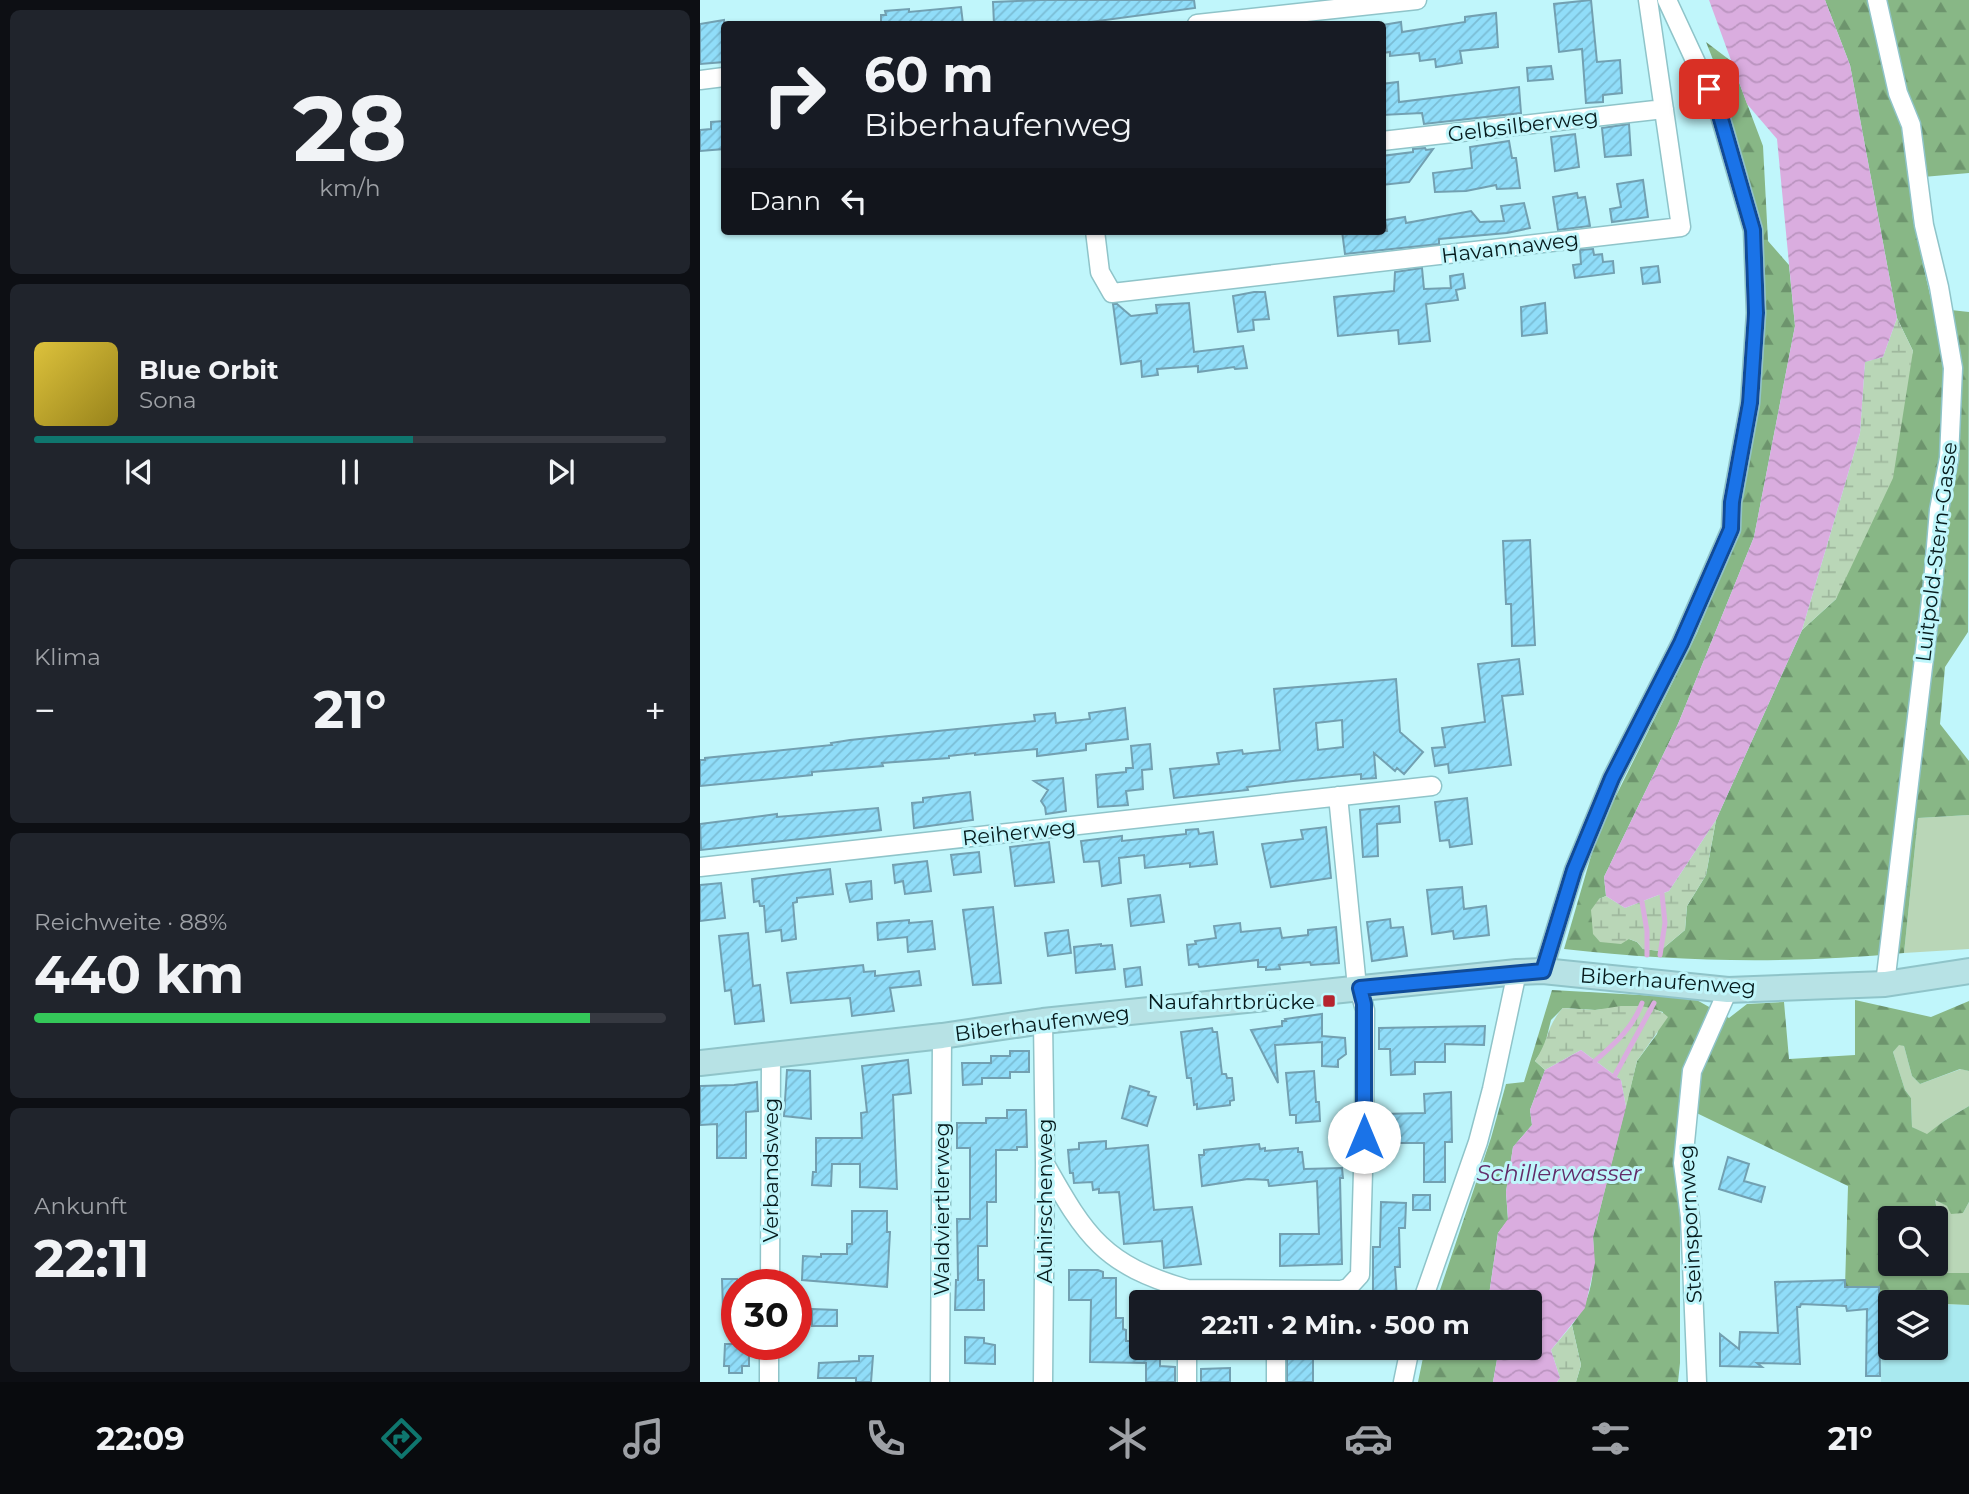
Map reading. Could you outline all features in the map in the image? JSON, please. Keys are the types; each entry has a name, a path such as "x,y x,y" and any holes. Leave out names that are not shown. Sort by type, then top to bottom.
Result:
{"main road":[{"name":"Biberhaufenweg","path":"700,1063 942,1036 1043,1021 1517,972 1543,971 1728,990 1885,984 1969,971"}],"street":[{"path":"1224,21 1417,0"},
{"name":"Havannaweg","path":"1095,235 1100,272 1112,293 1681,227 1648,0"},
{"path":"1543,971 1574,870 1608,789 1681,643 1731,529 1732,502 1750,403 1756,313 1753,230 1719,112 1667,0"},
{"name":"Luitpold-Stern-Gasse","path":"1877,0 1898,93 1911,125 1924,225 1939,287 1953,368 1950,458 1939,510 1933,583 1885,984"},
{"path":"700,80 721,77"},
{"name":"Gelbsilberweg","path":"1386,141 1664,108"},
{"name":"Reiherweg","path":"700,867 1432,786"},
{"path":"1338,796 1356,977 1364,1010 1362,1271 1352,1285 1341,1290"},
{"path":"1426,1290 1478,1142 1517,972"},
{"name":"Steinspornweg","path":"1697,1382 1690,1217 1683,1163 1692,1071 1728,990"},
{"name":"Auhirschenweg","path":"1043,1021 1044,1382"},
{"name":"Waldviertlerweg","path":"940,1382 942,1036"},
{"name":"Verbandsweg","path":"770,1269 771,1056"},
{"path":"1045,1164 1084,1229 1102,1247 1136,1271 1175,1290"},
{"path":"769,1360 769,1382"},
{"path":"1187,1360 1187,1382"},
{"path":"1276,1360 1276,1382"},
{"path":"1403,1382 1408,1360"}],"shaded area":[{"path":"1948,1305 1969,1305 1969,1382 1881,1382 1880,1360 1948,1360"}],"green space":[{"path":"1825,0 1969,0 1969,173 1923,177 1909,182 1913,220 1933,308 1969,312 1968,632 1945,667 1940,724 1969,761 1969,815 1918,818 1904,953 1819,959 1734,960 1649,957 1564,949 1598,832 1697,633 1739,528 1736,507 1761,315 1740,163 1723,85 1706,42 1731,61 1763,146 1768,241 1789,265 1795,326 1754,537 1678,724 1604,877 1606,896 1599,899 1629,939 1637,942 1643,949 1660,951 1685,930 1687,906 1706,875 1716,820 1802,630 1836,599 1913,351 1897,318 1850,65"},
{"path":"1897,318 1913,351 1893,478 1836,599 1802,630 1860,433 1865,362 1883,357"},
{"path":"1969,815 1969,949 1904,953 1918,818"},
{"path":"1716,820 1706,875 1687,906 1685,930 1660,951 1643,949 1637,942 1629,939 1621,944 1600,942 1593,934 1591,910 1599,899 1606,896 1625,908 1669,891"},
{"path":"1552,990 1693,998 1729,1018 1747,1004 1784,1002 1789,1059 1855,1055 1855,1000 1931,1017 1969,1001 1969,1071 1960,1069 1920,1084 1912,1076 1904,1046 1899,1045 1893,1052 1905,1090 1911,1098 1912,1127 1927,1134 1969,1106 1969,1202 1963,1213 1951,1214 1948,1206 1935,1200 1936,1206 1878,1206 1878,1276 1948,1276 1948,1273 1969,1273 1969,1305 1948,1304 1948,1290 1845,1287 1848,1186 1680,1105 1678,1382 1576,1382 1581,1365 1572,1325 1584,1305 1591,1284 1593,1237 1637,1061 1657,1034 1663,1012 1640,1006 1595,1010 1563,1008 1551,1020 1544,1048 1535,1061 1545,1070 1530,1110 1532,1125 1513,1147 1506,1192 1508,1220 1498,1233 1490,1290 1440,1290 1491,1138 1506,1084 1524,1082"},
{"path":"1621,1006 1652,1008 1668,1017 1637,1061 1626,1107 1621,1080 1581,1050 1545,1070 1535,1061 1553,1021 1563,1008 1595,1010"},
{"path":"1899,1044 1904,1046 1912,1076 1920,1084 1961,1069 1969,1071 1969,1106 1927,1135 1912,1127 1911,1098 1905,1090 1893,1052"},
{"path":"1935,1200 1948,1206 1936,1206"},
{"path":"1969,1202 1969,1273 1948,1273 1948,1206 1963,1213"},
{"path":"1572,1325 1581,1365 1576,1382 1557,1382 1560,1378 1551,1350"},
{"path":"1423,1360 1497,1360 1493,1382 1418,1382"}],"water":[{"path":"1709,0 1825,0 1850,65 1897,318 1883,357 1865,362 1860,433 1802,630 1716,820 1669,891 1625,908 1606,896 1604,877 1678,724 1754,537 1795,326 1777,139 1747,104"},
{"name":"Schillerwasser","path":"1581,1050 1621,1080 1626,1107 1593,1237 1595,1263 1585,1308 1551,1350 1560,1378 1557,1382 1493,1382 1497,1360 1542,1360 1542,1290 1490,1290 1498,1233 1508,1219 1506,1192 1513,1147 1532,1125 1530,1110 1545,1070"}],"building":[{"path":"1194,0 1195,8 1098,21 994,21 993,2"},
{"path":"1591,0 1597,62 1620,60 1622,93 1603,95 1603,102 1586,103 1582,49 1559,52 1554,4"},
{"path":"961,7 963,21 881,21 881,15 886,15 885,11 909,9 909,12"},
{"path":"1496,13 1498,47 1460,51 1462,63 1436,67 1435,59 1420,61 1419,53 1390,56 1390,52 1386,52 1386,24 1401,22 1402,32 1465,22 1465,17"},
{"path":"724,20 721,21 721,62 700,64 700,24"},
{"path":"1551,66 1553,79 1528,81 1527,68"},
{"path":"1398,82 1399,102 1519,87 1521,113 1424,124 1422,113 1386,115 1386,84"},
{"path":"721,121 721,149 700,151 700,130 711,129 711,122"},
{"path":"1629,124 1631,155 1605,157 1602,128"},
{"path":"1575,134 1579,167 1555,171 1551,137"},
{"path":"1509,141 1512,158 1516,158 1520,188 1497,189 1496,185 1466,191 1435,192 1433,173 1472,168 1470,147"},
{"path":"1413,149 1433,149 1409,182 1386,185 1386,155 1413,152"},
{"path":"1643,180 1648,217 1612,222 1610,209 1621,207 1617,184"},
{"path":"1577,193 1578,198 1585,197 1590,226 1558,230 1553,197"},
{"path":"1524,203 1530,228 1507,233 1439,239 1439,244 1345,254 1343,235 1386,235 1386,220 1405,217 1406,223 1471,211 1480,222 1504,221 1501,206"},
{"path":"1593,249 1594,255 1602,254 1603,262 1613,261 1614,273 1575,278 1573,265 1581,264 1580,250"},
{"path":"1658,266 1660,282 1643,284 1641,268"},
{"path":"1422,268 1424,289 1451,288 1450,276 1463,274 1465,288 1456,290 1458,300 1426,304 1430,341 1399,344 1398,330 1338,336 1334,297 1394,291 1395,272"},
{"path":"1265,292 1269,319 1253,320 1254,330 1238,332 1233,296"},
{"path":"1189,303 1194,352 1243,346 1247,368 1198,372 1198,366 1157,369 1158,375 1142,377 1141,361 1121,364 1113,304 1117,304 1131,316 1157,313 1156,305"},
{"path":"1545,303 1547,333 1522,336 1521,307"},
{"path":"1530,540 1535,645 1512,646 1511,604 1506,604 1503,541"},
{"path":"1519,659 1523,694 1502,696 1511,765 1449,773 1448,764 1435,766 1432,748 1445,747 1442,728 1485,722 1478,664"},
{"path":"1396,679 1400,732 1423,752 1404,774 1397,768 1395,771 1374,753 1376,778 1361,779 1361,774 1174,798 1170,769 1219,764 1217,753 1242,750 1243,754 1280,750 1274,689","holes":["1342,720 1343,747 1318,750 1316,723"]},
{"path":"1125,708 1128,739 1086,744 1086,750 1037,756 1037,749 975,753 949,758 882,763 883,766 812,772 812,775 700,786 700,760 705,758 1035,721 1034,715 1055,713 1056,723 1090,719 1089,713"},
{"path":"1150,744 1152,769 1142,770 1143,789 1126,791 1128,805 1098,807 1096,775 1126,772 1126,768 1133,768 1131,746"},
{"path":"1063,778 1066,811 1046,814 1041,801 1048,790 1034,781"},
{"path":"970,792 973,820 914,828 912,803 923,802 923,798"},
{"path":"1467,798 1472,844 1450,847 1449,840 1440,841 1435,802"},
{"path":"1399,806 1400,822 1377,824 1378,856 1363,857 1360,810"},
{"path":"878,808 881,830 701,850 700,824 777,814 777,817"},
{"path":"1326,827 1331,878 1271,887 1262,844 1303,839 1301,830"},
{"path":"1198,829 1199,834 1213,832 1217,864 1190,867 1190,863 1145,868 1144,855 1119,858 1121,883 1102,886 1099,861 1084,862 1081,841 1122,836 1122,841 1186,834 1186,830"},
{"path":"1049,842 1054,882 1015,886 1010,847"},
{"path":"979,852 981,872 954,875 951,855"},
{"path":"927,861 931,891 905,894 903,881 895,883 893,865"},
{"path":"830,869 833,894 797,898 797,902 793,903 796,939 782,941 781,930 766,932 764,906 760,906 759,901 754,902 752,879"},
{"path":"871,881 872,899 850,902 846,884"},
{"path":"721,883 725,918 700,921 700,885"},
{"path":"1462,887 1464,909 1486,906 1489,935 1454,939 1453,931 1432,934 1427,890"},
{"path":"1160,895 1164,922 1131,926 1128,899"},
{"path":"993,907 1001,983 973,985 963,910"},
{"path":"1390,919 1391,928 1403,927 1407,956 1372,961 1367,922"},
{"path":"909,920 909,923 932,921 935,949 908,952 907,937 878,940 877,923"},
{"path":"1240,923 1241,932 1280,928 1282,938 1308,935 1308,930 1336,927 1339,963 1311,965 1310,962 1279,965 1280,969 1266,970 1266,967 1258,967 1258,960 1199,967 1198,964 1189,965 1187,945 1216,938 1214,926"},
{"path":"1068,930 1071,953 1048,956 1045,933"},
{"path":"748,933 753,986 760,985 764,1021 735,1024 731,990 725,991 719,936"},
{"path":"1112,945 1115,969 1076,973 1074,947"},
{"path":"863,965 864,972 875,971 875,976 919,971 921,985 890,988 894,1011 852,1016 850,998 791,1003 787,973"},
{"path":"1140,967 1142,985 1126,987 1124,969"},
{"path":"1322,1014 1322,1036 1345,1038 1346,1054 1338,1060 1338,1067 1322,1066 1322,1042 1275,1045 1278,1083 1251,1030 1282,1026 1285,1019"},
{"path":"1485,1026 1484,1045 1445,1044 1445,1062 1415,1062 1415,1074 1391,1075 1390,1049 1379,1049 1379,1028"},
{"path":"1212,1028 1213,1032 1217,1032 1222,1074 1232,1078 1234,1100 1230,1101 1230,1105 1197,1109 1197,1104 1194,1105 1191,1078 1187,1078 1181,1032"},
{"path":"1010,1051 1029,1051 1029,1072 1010,1072 1010,1078 982,1078 982,1084 963,1085 962,1063 991,1063 991,1056 1010,1056"},
{"path":"908,1060 911,1093 893,1095 897,1189 860,1187 860,1164 832,1164 831,1186 812,1185 813,1172 816,1172 816,1138 862,1138 861,1113 867,1112 862,1066"},
{"path":"787,1070 810,1071 811,1119 784,1116"},
{"path":"1314,1071 1320,1121 1296,1123 1296,1115 1290,1115 1286,1073"},
{"path":"757,1082 758,1111 746,1112 746,1158 717,1158 717,1124 700,1125 700,1086"},
{"path":"1130,1086 1156,1097 1147,1126 1122,1118"},
{"path":"1451,1092 1452,1142 1445,1142 1445,1182 1424,1182 1424,1143 1384,1143 1383,1114 1425,1113 1424,1094"},
{"path":"1007,1110 1026,1110 1027,1147 996,1150 996,1202 987,1202 987,1246 978,1246 978,1280 984,1280 984,1310 955,1310 958,1280 957,1219 970,1219 970,1148 957,1148 957,1123 986,1123 986,1118 1007,1118"},
{"path":"1106,1141 1106,1149 1148,1145 1154,1210 1192,1207 1201,1264 1164,1268 1162,1241 1124,1244 1119,1192 1099,1193 1099,1189 1093,1190 1092,1182 1074,1183 1073,1173 1070,1173 1068,1150 1079,1149 1079,1143"},
{"path":"1259,1144 1260,1149 1265,1148 1265,1151 1298,1148 1298,1152 1302,1152 1304,1169 1342,1168 1342,1264 1280,1266 1280,1234 1319,1234 1317,1181 1269,1186 1268,1180 1248,1179 1202,1186 1199,1155 1204,1155 1204,1150"},
{"path":"1728,1157 1749,1164 1744,1181 1765,1187 1761,1202 1719,1189"},
{"path":"1413,1195 1430,1195 1430,1210 1413,1210"},
{"path":"1381,1202 1406,1203 1405,1228 1399,1228 1400,1267 1395,1267 1396,1290 1373,1290 1373,1247 1380,1247"},
{"path":"852,1211 887,1211 887,1232 890,1232 887,1287 812,1281 812,1269 802,1269 803,1256 847,1254 847,1244 852,1244"},
{"path":"1069,1270 1098,1270 1103,1272 1103,1278 1116,1278 1116,1318 1123,1318 1126,1341 1129,1341 1129,1360 1160,1360 1160,1366 1175,1367 1175,1382 1146,1382 1146,1363 1090,1362 1091,1300 1069,1300"},
{"path":"1845,1280 1845,1287 1879,1287 1880,1376 1866,1376 1867,1309 1847,1311 1846,1306 1801,1304 1797,1307 1800,1364 1720,1366 1720,1334 1739,1349 1740,1332 1778,1333 1775,1282"},
{"path":"812,1309 837,1310 837,1326 812,1326"},
{"path":"965,1337 984,1338 984,1343 995,1345 995,1364 965,1363"},
{"path":"859,1356 873,1356 871,1382 856,1382 856,1378 818,1378 819,1363 859,1361"},
{"path":"724,1360 749,1360 749,1366 742,1366 742,1373 729,1373 729,1366 724,1366"},
{"path":"1287,1360 1313,1360 1313,1382 1287,1382"},
{"path":"1230,1368 1230,1382 1201,1382 1201,1369"}],"waterway":[{"path":"1660,955 1665,923 1662,894"},
{"path":"1642,902 1647,931 1647,955"},
{"path":"1595,1061 1628,1028 1642,1003"},
{"path":"1615,1075 1654,1003"}],"place":[{"name":"Naufahrtbrücke","path":"1329,1001"}],"route":[{"path":"1364,1137 1364,1004 1360,988 1543,971 1574,870 1612,778 1681,643 1731,529 1732,502 1750,403 1756,313 1753,230 1719,112 1709,89"}]}
